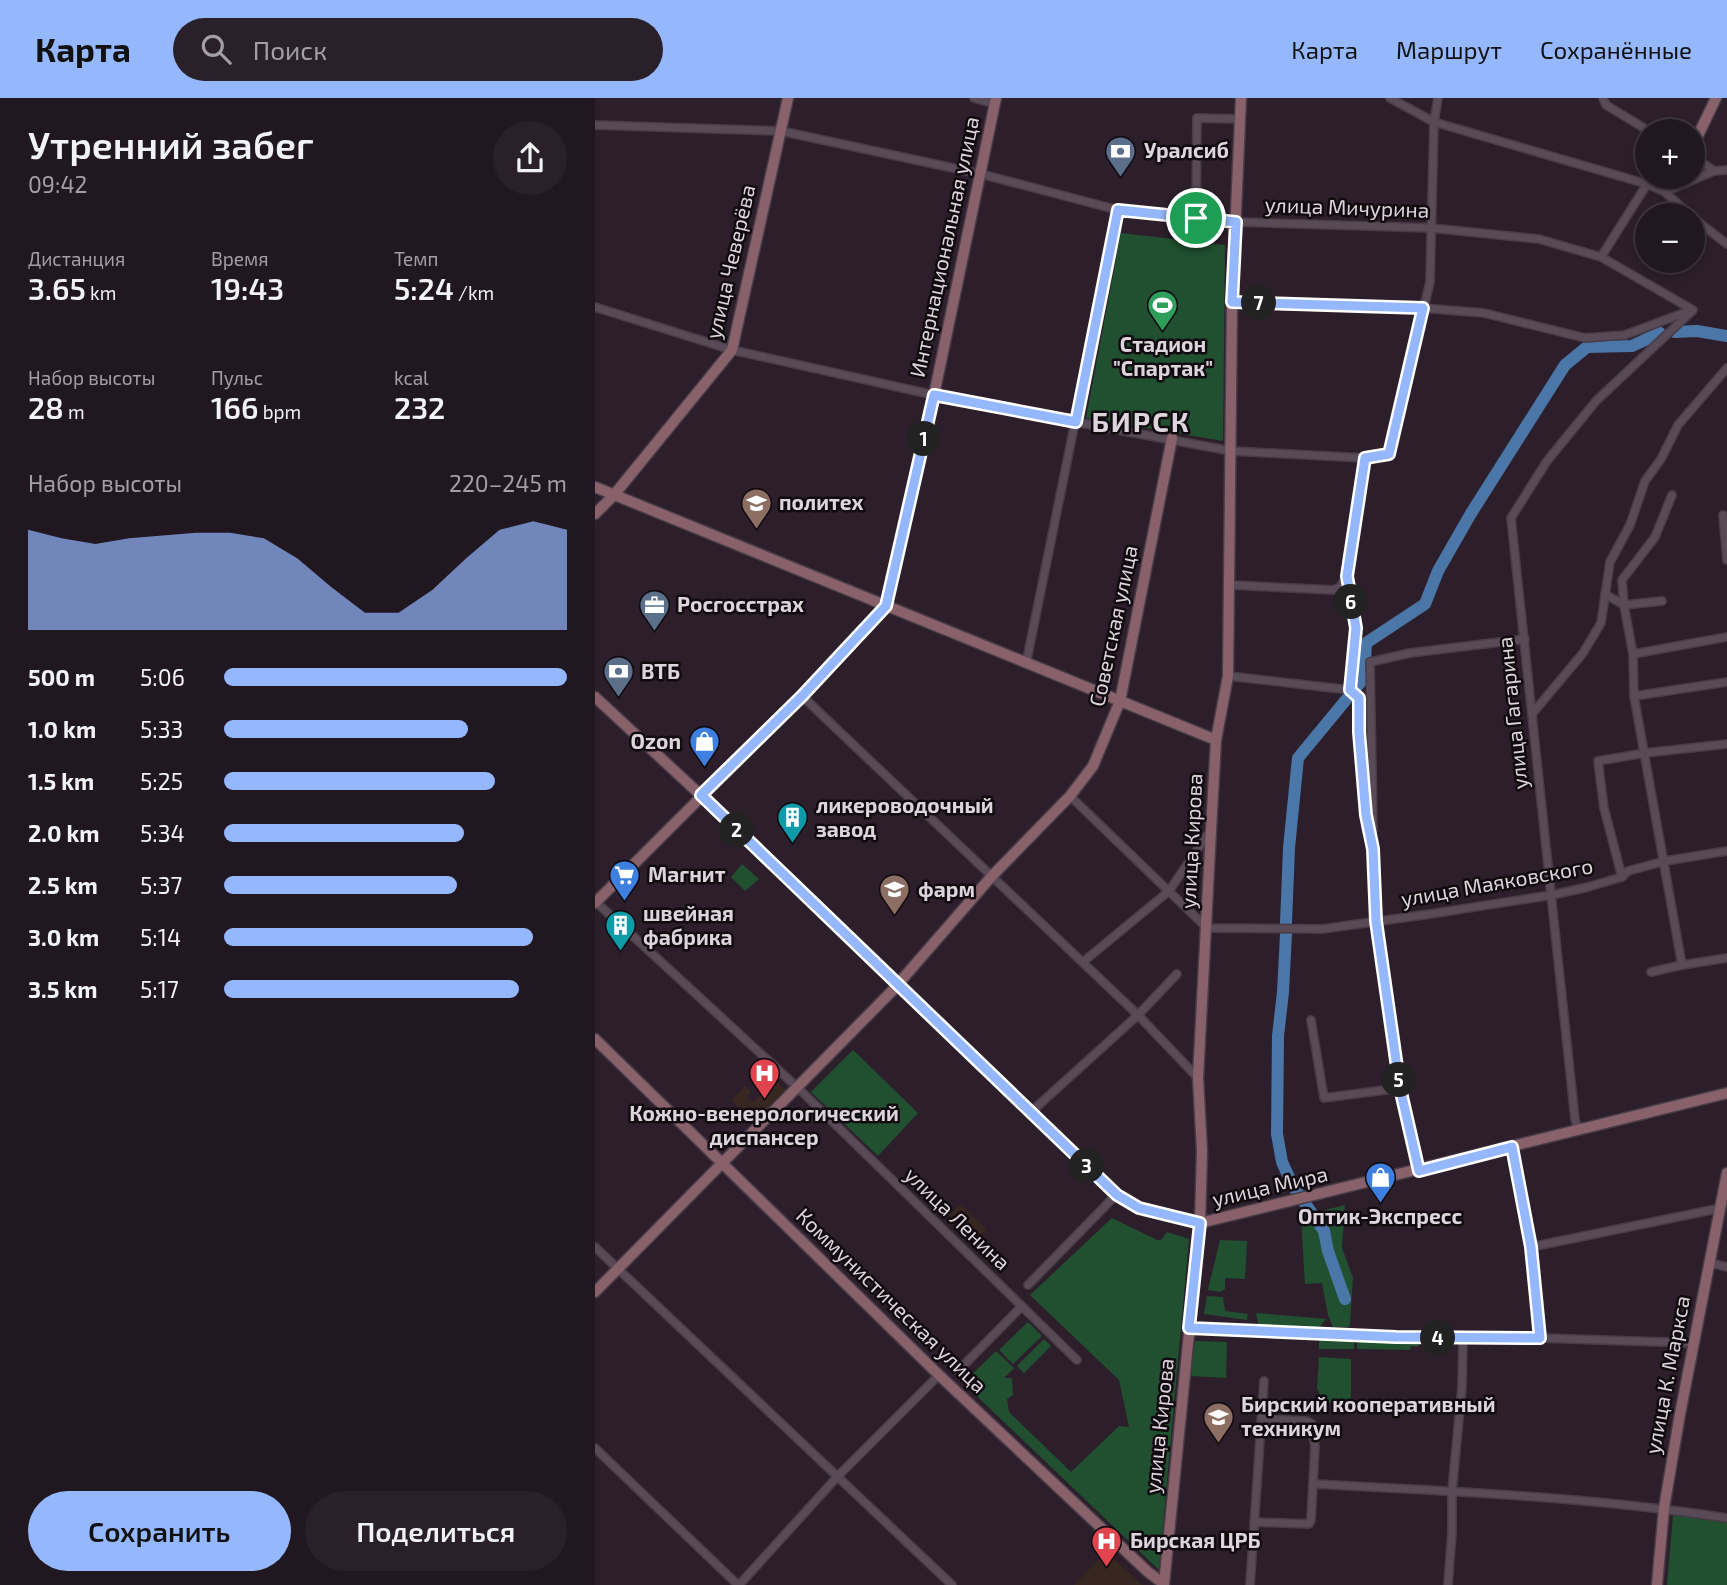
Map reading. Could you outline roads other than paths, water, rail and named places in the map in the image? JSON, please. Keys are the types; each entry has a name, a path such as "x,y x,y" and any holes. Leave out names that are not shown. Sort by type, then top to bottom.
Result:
{"street":[{"name":"улица Чеверёва","path":"595,514 614,495 732,350 789,98"},
{"name":"Интернациональная улица","path":"886,606 934,395 995,101 974,98"},
{"name":"улица Кирова","path":"1165,1585 1200,1223 1202,1151 1198,1078 1216,740 1227,676 1232,302 1241,98"},
{"path":"1390,98 1434,122 1635,181"},
{"path":"595,307 732,350 934,395 1231,451 1365,458 1389,454 1430,282 1434,122 1438,98"},
{"path":"1603,98 1606,105 1635,122"},
{"path":"1705,121 1716,98"},
{"path":"1196,218 1197,118 1240,119"},
{"name":"улица Мичурина","path":"595,125 782,131 981,174 1118,210 1236,222 1431,228 1539,239 1601,257 1693,310"},
{"path":"1705,164 1714,171"},
{"path":"1665,192 1714,171 1727,170"},
{"path":"1601,257 1644,189"},
{"path":"1658,189 1677,203"},
{"path":"1026,664 1118,210"},
{"path":"1705,227 1727,244"},
{"path":"1232,302 1423,308 1484,313 1585,338 1625,335 1693,310"},
{"name":"улица Гагарина","path":"1579,1130 1575,1119 1511,518 1547,461 1596,401 1693,310"},
{"path":"1532,714 1583,653 1601,623 1610,562 1630,525 1645,481 1661,459 1678,425 1727,368"},
{"name":"Советская улица","path":"595,1292 798,1088 898,983 992,876 1069,796 1093,766 1121,701 1172,438"},
{"path":"1350,690 1356,628 1347,576 1365,458"},
{"path":"595,487 1216,740"},
{"path":"1672,495 1655,537 1622,580 1633,654 1634,696 1682,965"},
{"path":"1724,519 1727,560"},
{"path":"1230,585 1334,590 1340,587 1347,576"},
{"path":"1605,594 1624,605 1663,601"},
{"path":"596,903 802,696 886,606"},
{"path":"1633,654 1727,637"},
{"path":"1419,1171 1400,1088 1376,921 1370,662 1410,653 1525,639"},
{"path":"1227,676 1350,690 1359,698 1366,815 1373,849"},
{"path":"1634,696 1727,682"},
{"path":"802,696 1138,1015 1198,1078"},
{"name":"улица Мира","path":"595,697 701,795 1117,1195 1139,1208 1200,1223 1727,1093"},
{"path":"1622,877 1604,808 1598,761 1727,744"},
{"path":"1069,796 1207,928"},
{"path":"1083,962 1169,891 1211,830"},
{"name":"улица Маяковского","path":"1207,928 1322,929 1552,895 1622,877 1628,871 1665,861 1727,851"},
{"name":"улица Ленина","path":"596,903 798,1088 1077,1360"},
{"path":"1651,972 1727,958"},
{"path":"1031,1112 1138,1015 1177,974"},
{"path":"1311,1020 1324,1098 1400,1088"},
{"name":"Коммунистическая улица","path":"595,1039 939,1375 1147,1572 1165,1585"},
{"path":"1512,1147 1531,1247 1540,1338"},
{"name":"улица К. Маркса","path":"1657,1585 1664,1508 1692,1343 1727,1174"},
{"path":"1028,1285 1117,1195"},
{"path":"1531,1247 1721,1208"},
{"path":"595,1247 952,1585"},
{"path":"1710,1264 1727,1266"},
{"path":"958,1371 1022,1306"},
{"path":"1189,1328 1692,1343"},
{"path":"1448,1585 1463,1338"},
{"path":"595,1448 739,1585 838,1476 939,1375"},
{"path":"1249,1585 1264,1381"},
{"path":"1254,1522 1309,1524 1314,1484 1315,1447 1312,1424 1306,1421 1262,1419"},
{"path":"1314,1484 1452,1491 1664,1508 1727,1518"}],"waterway":[{"path":"1675,332 1697,331 1727,336"},
{"path":"1286,923 1289,848 1298,758 1364,678 1366,643 1425,604 1438,571 1470,515 1565,365 1587,347 1632,346 1660,333"},
{"path":"1286,934 1278,1036 1277,1134 1282,1162 1293,1186 1324,1231 1345,1299"}],"place":[{"name":"Уралсиб","path":"1121,178"},
{"name":"Стадион \"Спартак\"","path":"1163,332"},
{"name":"политех","path":"756,530"},
{"name":"Росгосстрах","path":"654,632"},
{"name":"ВТБ","path":"618,699"},
{"name":"Ozon","path":"704,769"},
{"name":"ликероводочный завод","path":"793,845"},
{"name":"Магнит","path":"625,902"},
{"name":"фарм","path":"895,917"},
{"name":"швейная фабрика","path":"620,953"},
{"name":"Кожно-венерологический диспансер","path":"764,1101"},
{"name":"Оптик-Экспресс","path":"1380,1204"},
{"name":"Бирский кооперативный техникум","path":"1218,1444"},
{"name":"Бирская ЦРБ","path":"1107,1568"}],"district":[{"name":"БИРСК","path":"1141,422"}]}
